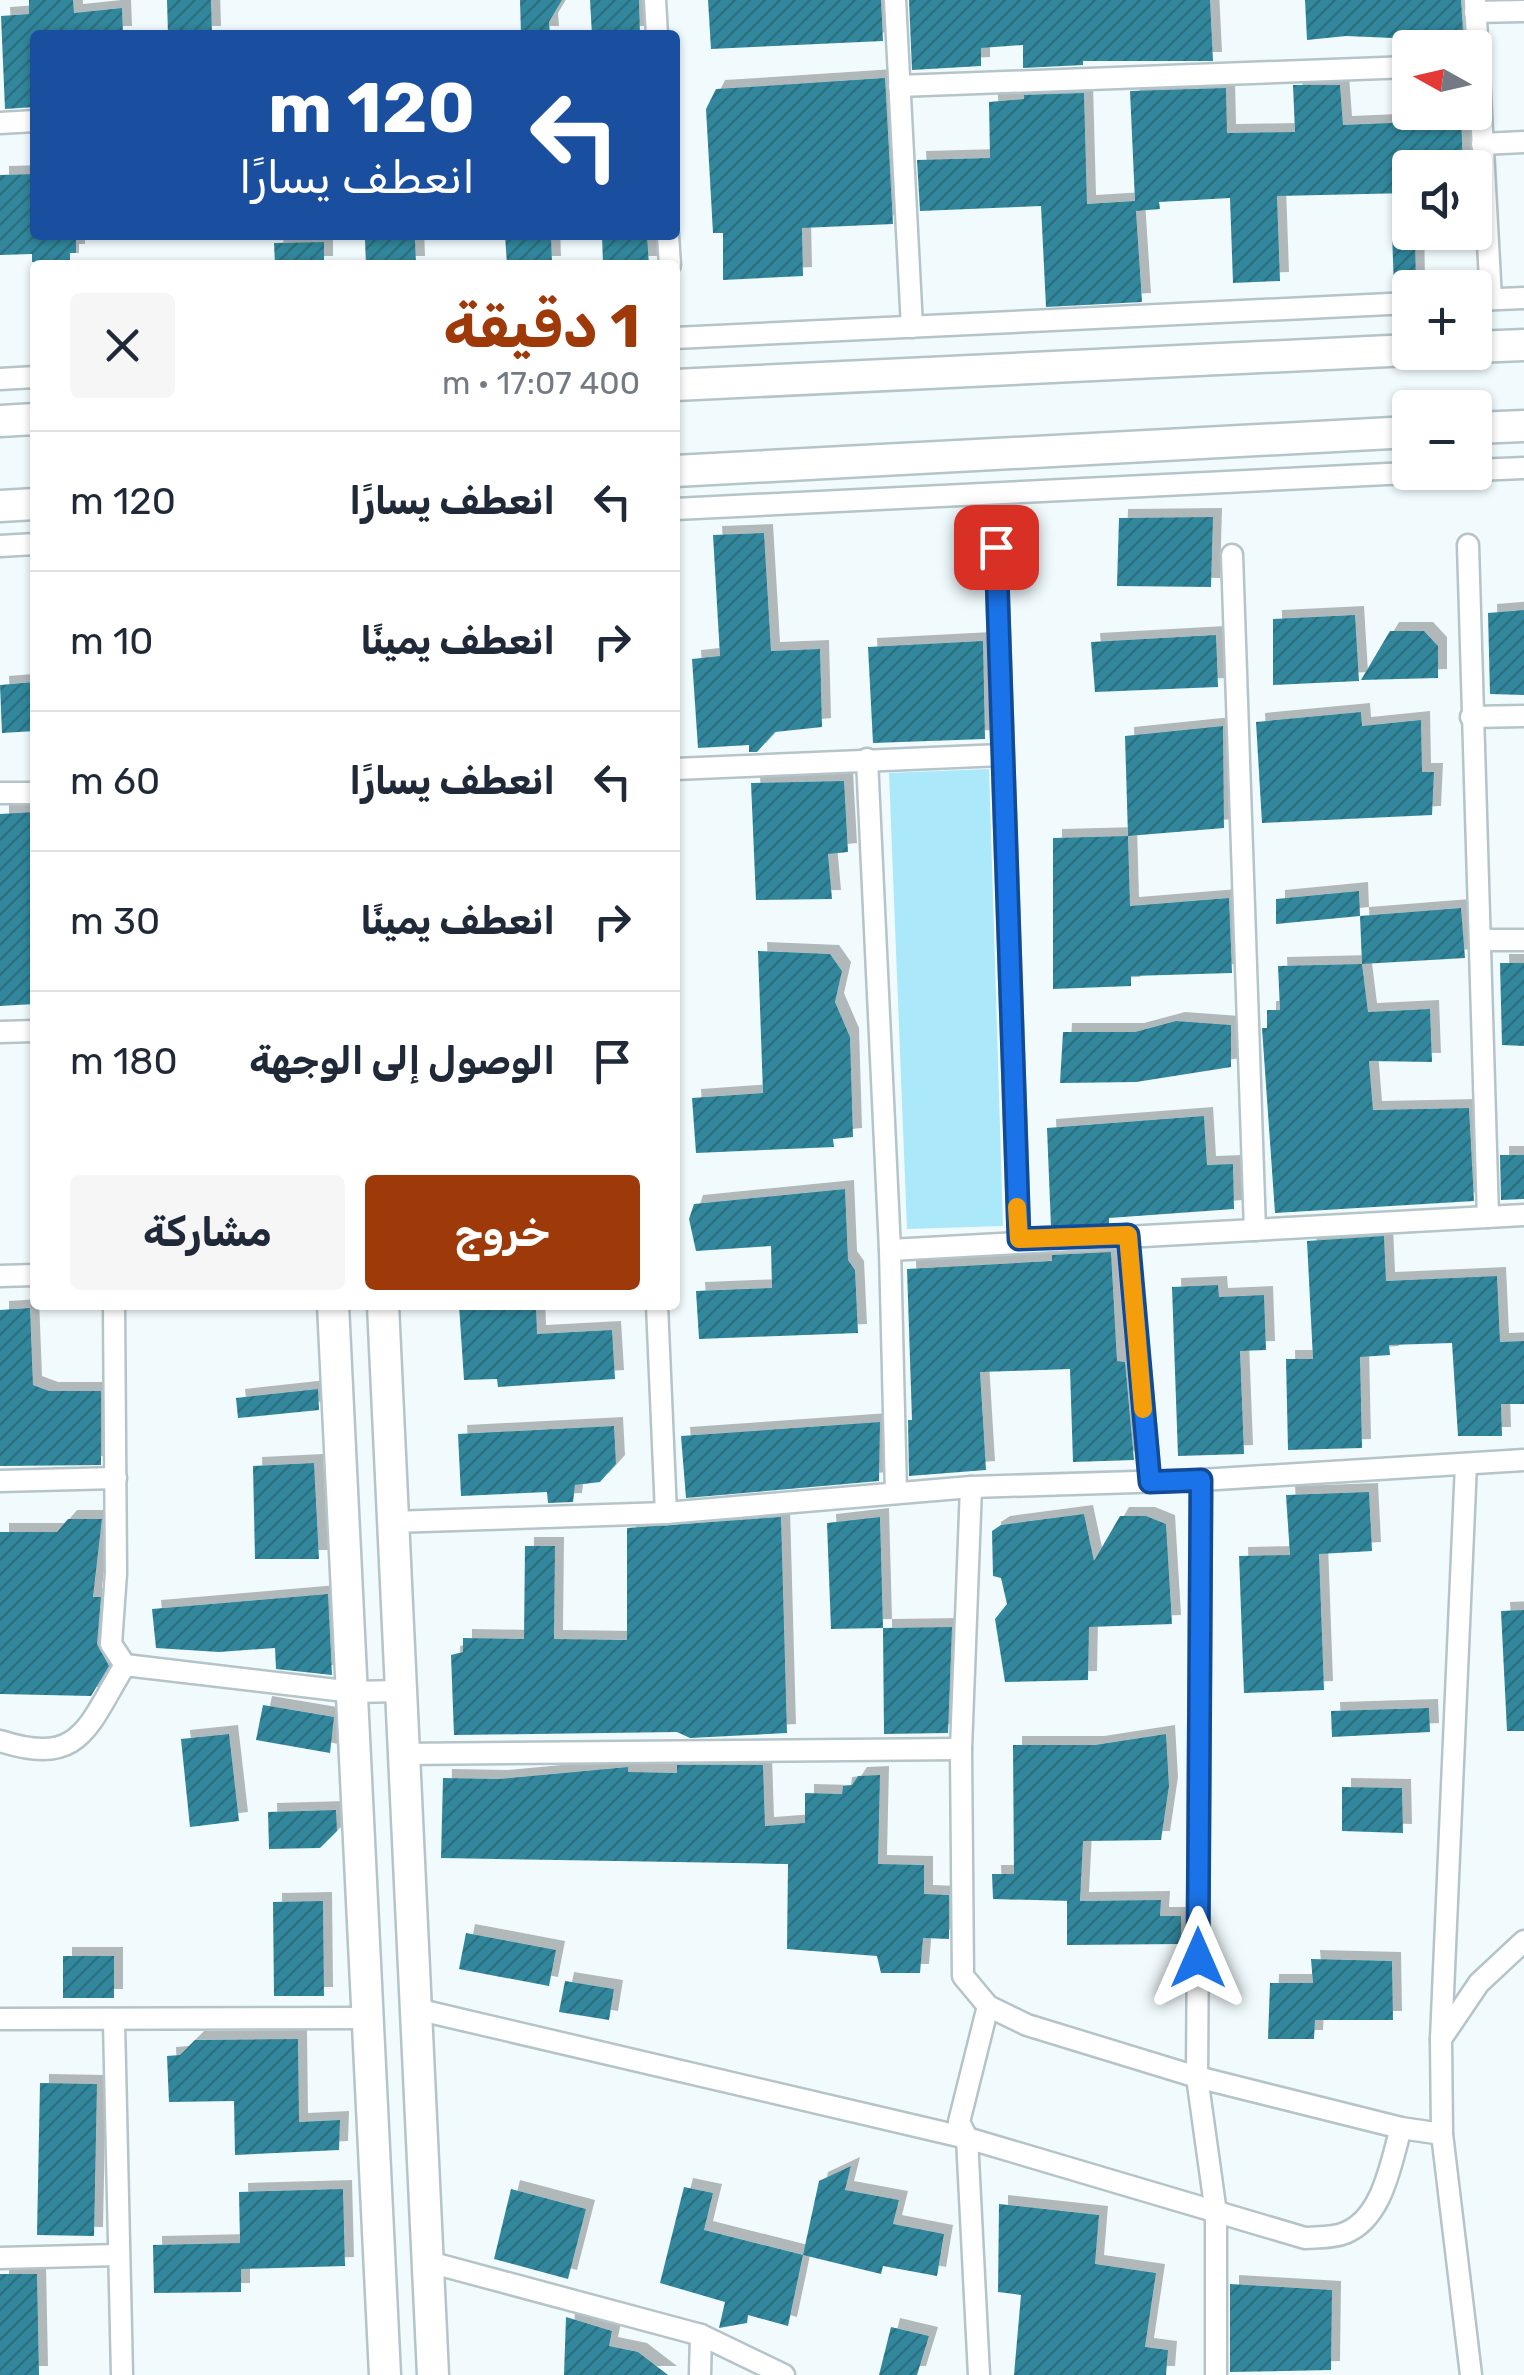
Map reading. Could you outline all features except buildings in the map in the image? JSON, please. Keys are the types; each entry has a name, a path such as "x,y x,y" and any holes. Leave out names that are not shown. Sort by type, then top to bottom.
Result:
{"street":[{"path":"655,0 657,30"},
{"path":"895,0 912,327"},
{"path":"1475,6 1524,11"},
{"path":"899,86 1392,67"},
{"path":"0,123 30,121"},
{"path":"1481,130 1483,270"},
{"path":"1482,144 1524,142"},
{"path":"1492,299 1524,298"},
{"path":"680,338 1392,304"},
{"path":"1492,347 1524,345"},
{"path":"680,384 1392,351"},
{"path":"0,379 30,376"},
{"path":"0,421 30,419"},
{"path":"1492,427 1524,426"},
{"path":"680,470 1392,433"},
{"path":"1492,469 1524,468"},
{"path":"680,508 1392,474"},
{"path":"0,506 30,504"},
{"path":"0,546 30,544"},
{"path":"1468,545 1488,1216"},
{"path":"996,547 1019,1239"},
{"path":"1232,555 1255,1230"},
{"path":"1472,717 1524,716"},
{"path":"680,769 1002,755"},
{"path":"866,759 890,1250 896,1493"},
{"path":"0,793 30,793"},
{"path":"1480,940 1524,940"},
{"path":"0,1032 30,1032"},
{"path":"890,1250 1019,1239 1524,1215"},
{"path":"1128,1235 1150,1482"},
{"path":"0,1276 30,1275"},
{"path":"114,1310 116,1478 111,1644 124,1665"},
{"path":"333,1310 371,2018 385,2375"},
{"path":"383,1310 398,1691 433,2375"},
{"path":"657,1310 666,1513"},
{"path":"392,1522 666,1513 971,1487 1201,1480 1524,1460"},
{"path":"1466,1464 1442,2039 1442,2134 1472,2375"},
{"path":"0,1481 116,1478"},
{"path":"1201,1480 1197,2077 1216,2213 1216,2375"},
{"path":"971,1487 960,1748 963,1976 988,2006 1028,2025 1197,2077 1400,2128 1442,2134"},
{"path":"124,1665 354,1692 398,1691"},
{"path":"0,1741 35,1752 59,1750 83,1732 124,1665"},
{"path":"402,1754 960,1748"},
{"path":"1442,2039 1479,1984 1524,1941"},
{"path":"979,2375 968,2138 959,2122 988,2006"},
{"path":"416,2009 968,2138 1305,2238 1345,2234 1366,2219 1383,2188 1400,2128"},
{"path":"0,2019 114,2022 371,2018"},
{"path":"114,2022 122,2375"},
{"path":"0,2258 118,2255"},
{"path":"429,2262 701,2336 784,2375"},
{"path":"700,2375 701,2336"}],"shaded area":[{"path":"989,769 1003,1226 907,1229 889,773"}],"slow traffic":[{"path":"1017,1207 1019,1239 1128,1235 1143,1409"}],"route":[{"path":"996,547 1019,1239 1128,1235 1150,1482 1201,1480 1198,1958"}]}
